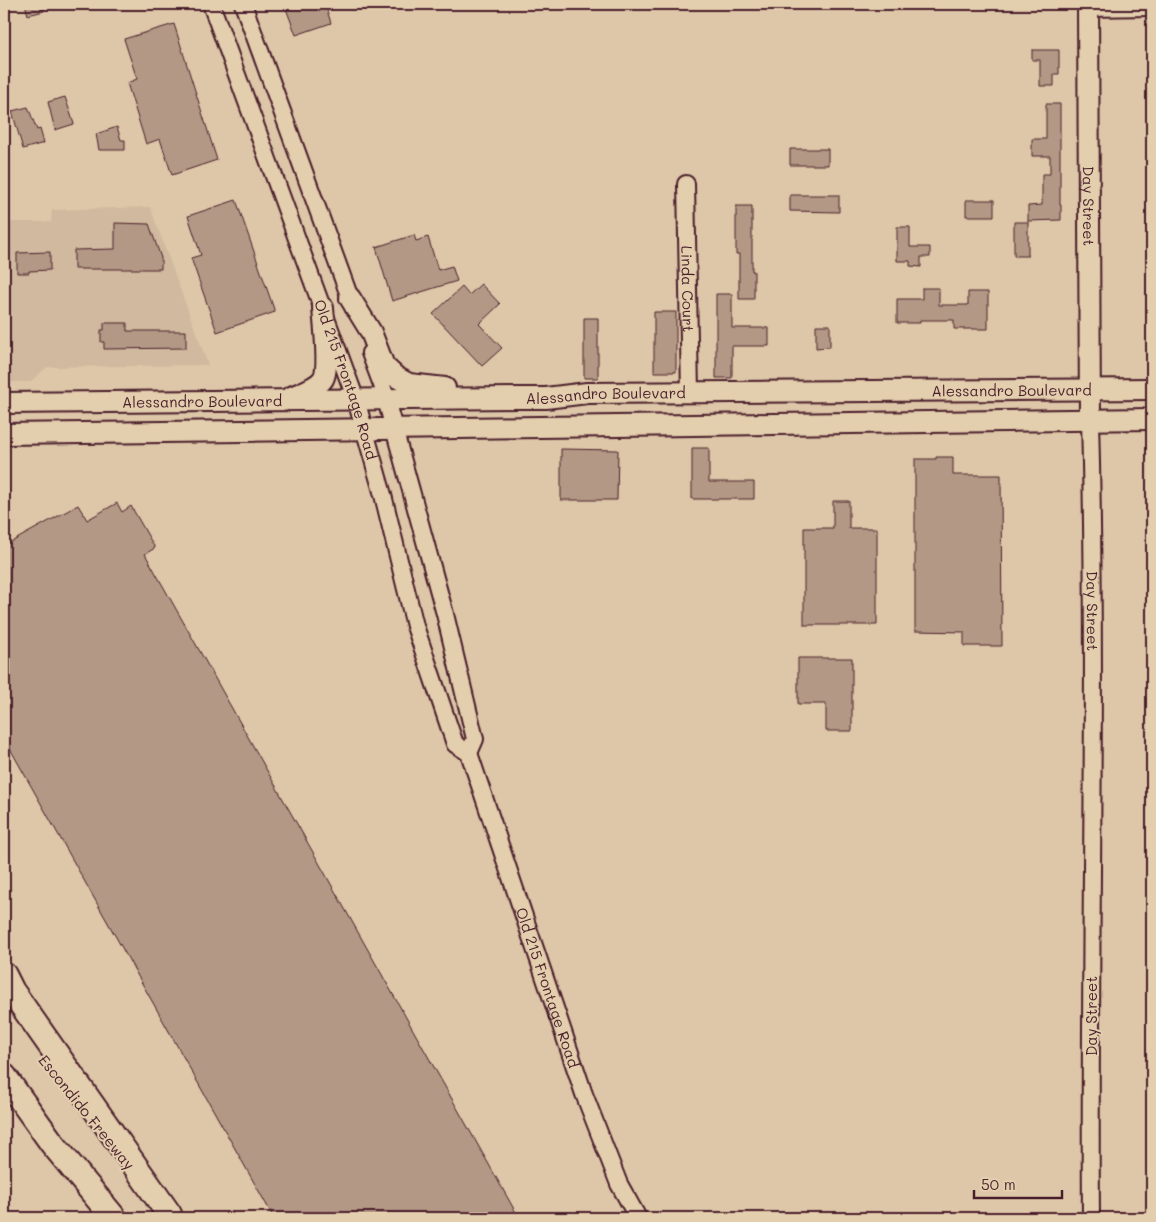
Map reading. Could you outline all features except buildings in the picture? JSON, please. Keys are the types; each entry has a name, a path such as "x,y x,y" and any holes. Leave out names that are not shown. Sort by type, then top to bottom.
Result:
{"highway":[{"path":"4,975 12,991 171,1216"},
{"name":"Escondido Freeway","path":"4,1004 63,1086 171,1216"},
{"path":"4,1076 52,1143 114,1218"}],"main road":[{"name":"Day Street","path":"1088,6 1090,420"},
{"path":"350,298 371,332 384,366 396,377 409,384 441,388 546,387 586,393"},
{"path":"284,401 314,386 323,379 326,368 324,308"},
{"name":"Alessandro Boulevard","path":"4,403 546,398 586,393 1152,389"},
{"name":"Alessandro Boulevard","path":"4,434 1152,419"}],"street":[{"name":"Old 215 Frontage Road","path":"211,4 324,308 356,400 383,495 423,654 455,744 469,753 584,1094 619,1184 638,1218"},
{"name":"Old 215 Frontage Road","path":"243,4 386,400 445,614 475,739 469,753"},
{"path":"1088,6 1152,7"},
{"name":"Linda Court","path":"686,184 690,393"},
{"name":"Day Street","path":"1090,420 1093,510 1092,1218"}],"shaded area":[{"path":"150,207 208,365 47,367 30,382 4,382 4,222 51,222 52,210"}]}
